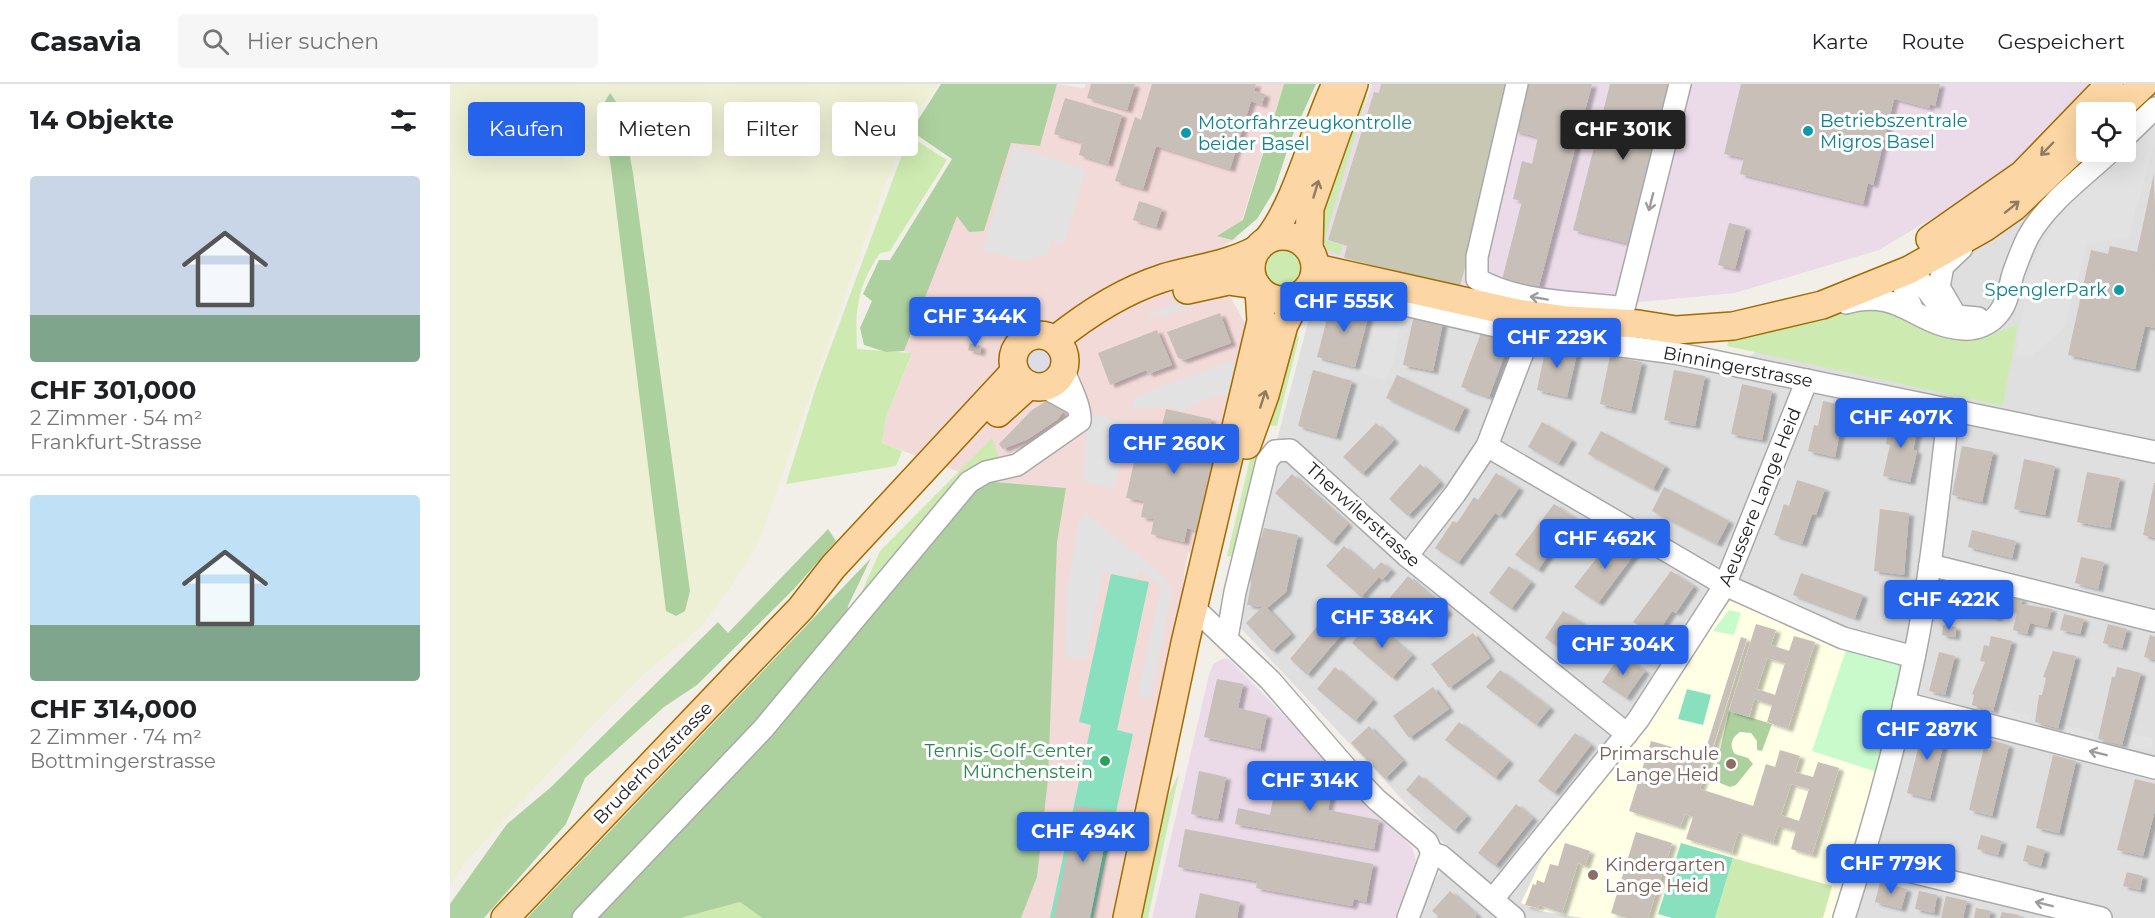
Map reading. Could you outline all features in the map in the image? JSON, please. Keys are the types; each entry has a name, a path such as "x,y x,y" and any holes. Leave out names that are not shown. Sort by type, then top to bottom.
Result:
{"main road":[{"path":"1217,607 1261,321 1258,287 1251,272 1262,245 1279,226 1320,118 1336,84"},
{"path":"1258,287 1278,300 1299,296 1308,290 1312,257 1310,208 1354,84"},
{"path":"1638,324 1720,313 1790,296 1833,282 1934,237 2023,174 2110,84"},
{"path":"2125,102 2144,84"},
{"path":"1262,245 1288,236 1312,257 1517,313 1567,320 1697,330 1781,317 1822,305 1909,270 1984,228 2014,207 2076,148"},
{"name":"Bruderholzstrasse","path":"505,918 801,608 841,574 1045,368 1098,309 1127,293 1161,279 1243,257 1262,245"},
{"name":"Bruderholzstrasse","path":"1045,368 1111,321 1169,295 1228,281 1258,287"},
{"path":"1127,918 1146,835 1164,792 1217,607 1248,441 1265,395 1284,325 1299,296"}],"street":[{"path":"1517,84 1477,257 1477,279 1497,290 1546,300 1624,308 1680,84"},
{"path":"2136,126 2155,108"},
{"path":"1822,305 1833,307 1858,300 1878,298 1932,321 1963,329 1988,323 1999,313 2007,300 2013,272 2029,236 2048,211 2099,162"},
{"path":"1956,316 1939,287 1943,266 1984,228"},
{"path":"1913,311 1904,288 1909,270 1916,275 1939,309 1956,316 1975,318 1999,313"},
{"name":"Binningerstrasse","path":"1341,290 1530,334 1675,353 2155,452"},
{"path":"1407,556 1455,494 1487,446 1530,334"},
{"path":"583,918 763,729 969,482 987,472 1017,465 1080,421 1080,411 1045,368"},
{"name":"Aeussere Lange Heid","path":"1493,899 1627,734 1725,585 1807,380"},
{"path":"1844,918 1863,860 1914,657 1930,565 1949,410"},
{"path":"1487,446 1725,585 1843,638 1914,657"},
{"name":"Therwilerstrasse","path":"1217,607 1267,461 1270,455 1282,449 1290,450 1407,556 1627,734"},
{"path":"1930,565 2155,621"},
{"path":"1217,607 1227,639 1282,693 1377,800 1427,842 1432,853 1408,918"},
{"path":"1904,703 2155,768"},
{"path":"1432,853 1441,856 1514,918"},
{"path":"1863,860 2101,918"}],"shaded area":[{"path":"450,84 938,84 918,112 918,102 832,102 832,156 896,156 759,542 731,587 699,629 645,673 593,725 464,864 450,885"},
{"path":"1057,84 1084,88 1086,84 1284,84 1236,239 1214,251 1218,292 1231,298 1247,327 1195,554 1188,553 1184,574 1184,594 1117,918 1021,918 1037,877 1057,543 1066,488 983,481 882,443 886,417 912,354 904,351 952,224 957,215 984,231 1011,142 1040,146"},
{"path":"1372,84 2099,84 2079,102 2076,102 2076,105 1991,183 1879,250 1735,293 1556,310 1344,258 1319,257 1321,235"},
{"path":"1381,84 1511,84 1460,287 1344,258 1347,246 1328,240 1374,92 1379,93"},
{"path":"2155,84 2155,918 1419,918 1429,890 1452,852 1234,621 1263,493 1311,311 1339,294 1545,340 1726,373 1822,305 1869,287 2076,158 2076,162 2136,162 2136,102"},
{"path":"2155,123 2155,142 2128,238 2088,243 2063,329 2032,356 2015,356 2030,271 2063,203 2114,162 2136,162 2136,142"},
{"path":"1014,146 1086,169 1064,244 1051,240 1047,256 1019,260 983,250"},
{"path":"1186,298 1194,304 1191,307 1165,317 1161,314 1149,318 1147,315"},
{"path":"1372,304 1404,311 1392,367 1384,380 1354,371"},
{"path":"1040,342 1047,343 1053,348 1058,354 1058,368 1053,374 1047,379 1040,380 1033,379 1027,374 1022,368 1021,361 1022,354 1027,348 1033,343"},
{"path":"1228,362 1237,365 1230,396 1218,393 1217,397 1211,396 1209,400 1202,400 1200,404 1195,403 1194,407 1187,407 1185,411 1168,407 1132,409 1135,397"},
{"path":"1087,413 1130,423 1114,489 1083,481"},
{"path":"1086,513 1165,578 1172,592 1150,699 1138,695 1161,587 1139,569 1138,578 1103,572 1086,659 1065,657 1067,592 1079,521"},
{"name":"Primarschule Lange Heid","path":"1732,598 1848,644 1877,772 1836,918 1583,918 1540,911 1521,903 1548,846"},
{"path":"1224,658 1230,660 1412,847 1416,861 1395,918 1152,918 1209,675 1213,664"},
{"path":"2000,708 2031,716 2028,726 1997,719"},
{"path":"2063,725 2095,733 2092,743 2061,736"},
{"path":"2132,734 2153,739 2151,750 2129,745"}],"green space":[{"path":"941,84 1057,84 1040,146 1011,143 984,231 969,232 957,216 904,351 886,352 864,345 860,328 872,301 863,294 879,260 890,260 952,159 918,136 918,120"},
{"path":"1284,84 1316,84 1291,139 1274,191 1257,219 1232,240 1217,236 1243,220"},
{"path":"1361,84 1368,84 1365,95 1367,96 1325,240 1343,245 1340,255 1329,251 1318,240 1316,215"},
{"path":"610,93 616,102 605,102"},
{"path":"918,142 947,160 890,251 880,253 872,265 862,288 857,310 857,349 912,353 886,417 882,443 902,451 896,466 786,484 817,384 902,156 918,156"},
{"path":"609,156 630,156 690,591 685,611 676,616 666,611"},
{"path":"1283,245 1299,252 1306,268 1299,284 1283,291 1267,284 1260,268 1267,252"},
{"path":"1880,308 1943,334 1985,337 2018,324 2003,406 1727,346 1729,338"},
{"path":"1289,331 1297,333 1299,338 1277,426 1264,425 1234,557 1227,556 1254,442"},
{"path":"992,438 999,458 991,463 853,611 880,551"},
{"path":"983,481 1066,488 1057,543 1048,779 1037,877 1021,918 762,918 740,902 681,918 593,918"},
{"path":"828,529 836,541 794,589 697,685 664,707 585,778 566,824 484,918 450,918 450,904 507,824 551,787 718,622 728,633"},
{"path":"871,558 848,606 846,620 827,644 577,918 527,918"},
{"name":"Tennis-Golf-Center Münchenstein","path":"1111,574 1149,582 1117,730 1133,734 1093,918 1050,918 1091,725 1079,722"},
{"path":"1729,610 1741,613 1734,635 1713,631"},
{"path":"1848,644 1894,660 1901,672 1877,772 1812,751"},
{"path":"1687,689 1711,695 1703,725 1678,719"},
{"path":"1729,711 1772,724 1762,751 1757,750 1757,741 1751,733 1740,732 1735,737 1732,745 1735,754 1748,758 1753,764 1736,785 1730,787 1715,781"},
{"path":"1179,774 1148,918 1136,918 1159,823"},
{"path":"1681,843 1733,858 1715,918 1672,918 1658,914"},
{"path":"1733,858 1832,886 1823,918 1715,918"},
{"path":"740,902 762,918 681,918"}],"building":[{"path":"1091,84 1135,84 1127,110 1087,98"},
{"name":"Motorfahrzeugkontrolle beider Basel","path":"1152,84 1256,84 1254,91 1265,94 1262,105 1251,101 1230,169 1156,146 1143,189 1115,181 1135,117 1141,120"},
{"path":"1526,84 1592,84 1538,290 1502,280 1522,201 1513,199 1522,161 1532,164 1538,137 1514,131"},
{"path":"1610,84 1674,84 1634,245 1573,230"},
{"name":"Betriebszentrale Migros Basel","path":"1741,84 1940,84 1935,106 1930,104 1929,108 1894,99 1873,185 1868,183 1863,204 1740,174 1744,158 1724,154"},
{"path":"1065,98 1122,115 1108,164 1079,155 1082,142 1054,134"},
{"name":"SpenglerPark","path":"2154,173 2155,328 2145,326 2135,369 2068,355 2091,250 2108,254 2110,246 2137,252"},
{"path":"1139,201 1162,209 1156,227 1133,220"},
{"path":"1729,223 1746,227 1735,269 1718,265"},
{"path":"1332,300 1370,310 1355,367 1317,357"},
{"path":"1220,313 1231,343 1184,360 1178,358 1167,332"},
{"path":"1414,315 1443,322 1433,371 1403,365"},
{"path":"1157,330 1172,365 1148,374 1146,370 1110,385 1098,353"},
{"path":"1481,333 1509,343 1489,397 1461,387"},
{"path":"1547,342 1578,349 1567,397 1537,390"},
{"path":"970,343 981,346 980,353 968,350"},
{"path":"1610,356 1642,362 1631,411 1600,404"},
{"path":"1313,370 1352,381 1336,437 1298,426"},
{"path":"1674,370 1705,376 1695,426 1664,420"},
{"path":"1397,375 1465,407 1454,430 1386,398"},
{"path":"1742,384 1772,391 1762,440 1731,434"},
{"path":"1048,400 1063,412 1058,419 1028,439 1003,449 999,444 1032,410"},
{"path":"1823,401 1850,407 1845,432 1840,431 1835,457 1808,451 1814,425 1818,426"},
{"path":"1166,409 1211,419 1208,438 1217,440 1197,531 1187,528 1184,542 1151,534 1154,519 1141,517 1144,501 1126,498 1139,440 1157,445"},
{"path":"1891,417 1919,422 1913,450 1917,451 1910,482 1883,476 1890,445 1886,444"},
{"path":"1542,422 1572,440 1558,464 1528,447"},
{"path":"1376,423 1394,440 1362,474 1343,457"},
{"path":"1601,431 1665,466 1653,489 1588,454"},
{"path":"1962,446 1993,452 1982,502 1952,495"},
{"path":"2024,459 2055,466 2045,515 2014,509"},
{"path":"1420,464 1440,482 1408,516 1389,499"},
{"path":"2087,472 2120,478 2110,528 2077,522"},
{"path":"1496,473 1519,488 1500,516 1495,513 1458,563 1435,548 1453,521 1457,523 1474,497 1478,500"},
{"path":"1292,474 1348,524 1332,543 1275,493"},
{"path":"1797,480 1825,489 1816,515 1812,514 1802,544 1774,535 1784,504 1789,506"},
{"path":"2155,483 2155,538 2143,535"},
{"path":"1664,487 1729,521 1717,544 1652,511"},
{"path":"1554,504 1578,520 1560,546 1556,544 1538,570 1515,555"},
{"path":"1880,509 1909,513 1904,575 1874,571"},
{"path":"1264,528 1298,535 1286,592 1267,608 1291,634 1272,651 1246,623 1262,607 1247,605 1252,579 1245,579 1255,536 1261,539"},
{"path":"1972,530 2016,541 2012,558 1968,547"},
{"path":"1613,537 1636,552 1598,603 1574,587"},
{"path":"1344,546 1373,571 1381,562 1391,570 1382,580 1379,577 1361,597 1326,566"},
{"path":"2081,557 2104,562 2098,589 2075,583"},
{"path":"1509,566 1531,582 1511,609 1489,593"},
{"path":"1671,571 1694,586 1676,613 1672,611 1655,637 1633,622"},
{"path":"1801,573 1863,595 1855,618 1793,595"},
{"path":"1408,576 1448,611 1428,634 1388,600"},
{"path":"1978,593 2002,599 1997,618 1973,611"},
{"path":"2014,597 2022,599 2021,604 2052,609 2047,627 2030,623 2027,634 2013,630 2017,613 2011,612"},
{"path":"1335,605 1354,620 1307,675 1290,659"},
{"path":"1563,611 1585,625 1567,652 1545,638"},
{"path":"2064,614 2084,619 2080,634 2060,630"},
{"path":"1371,621 1412,655 1392,678 1352,643"},
{"path":"1756,624 1776,630 1771,645 1789,651 1794,636 1815,642 1788,729 1767,722 1772,705 1754,699 1749,717 1729,711","holes":["1767,658 1785,663 1775,695 1757,689"]},
{"path":"2108,624 2127,629 2122,648 2103,643"},
{"path":"1943,625 1956,627 1955,637 1942,635"},
{"path":"1473,633 1490,658 1449,688 1431,664"},
{"path":"2150,635 2155,637 2155,660 2144,657"},
{"path":"1991,636 2012,641 1993,711 1972,705 1974,695 1972,694 1985,662 1980,661 1984,645 1989,646"},
{"path":"1741,637 1747,639 1700,789 1753,806 1766,764 1775,767 1780,750 1800,756 1795,772 1813,777 1818,762 1839,768 1812,855 1791,849 1796,831 1778,826 1773,843 1738,832 1732,853 1686,839 1693,817 1685,814 1680,827 1629,811 1651,741 1702,756 1697,777","holes":["1791,784 1809,789 1799,821 1781,815"]},
{"path":"2053,651 2076,656 2058,728 2035,722 2039,695 2042,695 2046,678 2043,677"},
{"path":"1939,652 1955,656 1945,695 1929,691"},
{"path":"1621,654 1645,671 1626,698 1602,682"},
{"path":"1335,667 1373,700 1355,721 1317,689"},
{"path":"2117,667 2141,673 2122,745 2098,739 2112,677 2115,677"},
{"path":"1500,670 1550,708 1536,725 1486,687"},
{"path":"1217,679 1243,684 1238,708 1267,715 1260,749 1204,737"},
{"path":"1433,687 1449,709 1409,738 1393,716"},
{"path":"1459,722 1509,761 1495,778 1445,740"},
{"path":"1924,724 1947,729 1930,799 1907,793"},
{"path":"1369,726 1403,761 1385,779 1351,743"},
{"path":"1575,733 1591,745 1554,793 1538,781"},
{"path":"1986,739 2009,745 1992,816 1969,810"},
{"path":"2053,755 2076,761 2059,833 2036,828"},
{"path":"1279,767 1334,778 1328,810 1379,820 1374,849 1235,824 1238,808 1270,815"},
{"path":"1199,771 1226,777 1218,819 1191,814"},
{"path":"1419,775 1467,816 1454,831 1406,790"},
{"path":"2135,779 2155,784 2155,810 2143,856 2117,850"},
{"path":"1516,804 1533,818 1495,866 1478,853"},
{"path":"1077,805 1111,812 1090,918 1054,918"},
{"path":"1185,829 1373,864 1366,902 1354,899 1352,906 1256,888 1257,881 1178,867"},
{"path":"1636,832 1672,843 1648,918 1627,918 1611,913"},
{"path":"1981,835 2002,841 1998,855 1977,849"},
{"path":"1565,843 1590,851 1585,866 1578,863 1562,913 1539,905 1538,908 1525,905 1533,884 1536,885 1537,880 1544,883 1550,864 1558,866"},
{"path":"2027,845 2045,850 2041,866 2023,861"},
{"path":"2127,872 2143,876 2140,890 2123,886"},
{"path":"1880,882 1907,889 1901,909 1875,902"},
{"path":"1450,891 1477,915 1475,918 1436,918 1438,916 1432,911"},
{"path":"1919,891 1937,895 1934,913 1915,909"},
{"path":"1200,893 1240,902 1237,918 1195,918"},
{"path":"1946,896 1967,901 1963,918 1941,918"},
{"path":"1976,908 1991,911 1989,918 1974,918"},
{"path":"2002,912 2019,915 2018,918 2000,918"}],"place":[{"name":"Betriebszentrale Migros Basel","path":"1808,131"},
{"name":"Motorfahrzeugkontrolle beider Basel","path":"1186,133"},
{"name":"SpenglerPark","path":"2119,290"},
{"name":"Tennis-Golf-Center Münchenstein","path":"1105,761"},
{"name":"Primarschule Lange Heid","path":"1731,764"},
{"name":"Kindergarten Lange Heid","path":"1593,875"}]}
